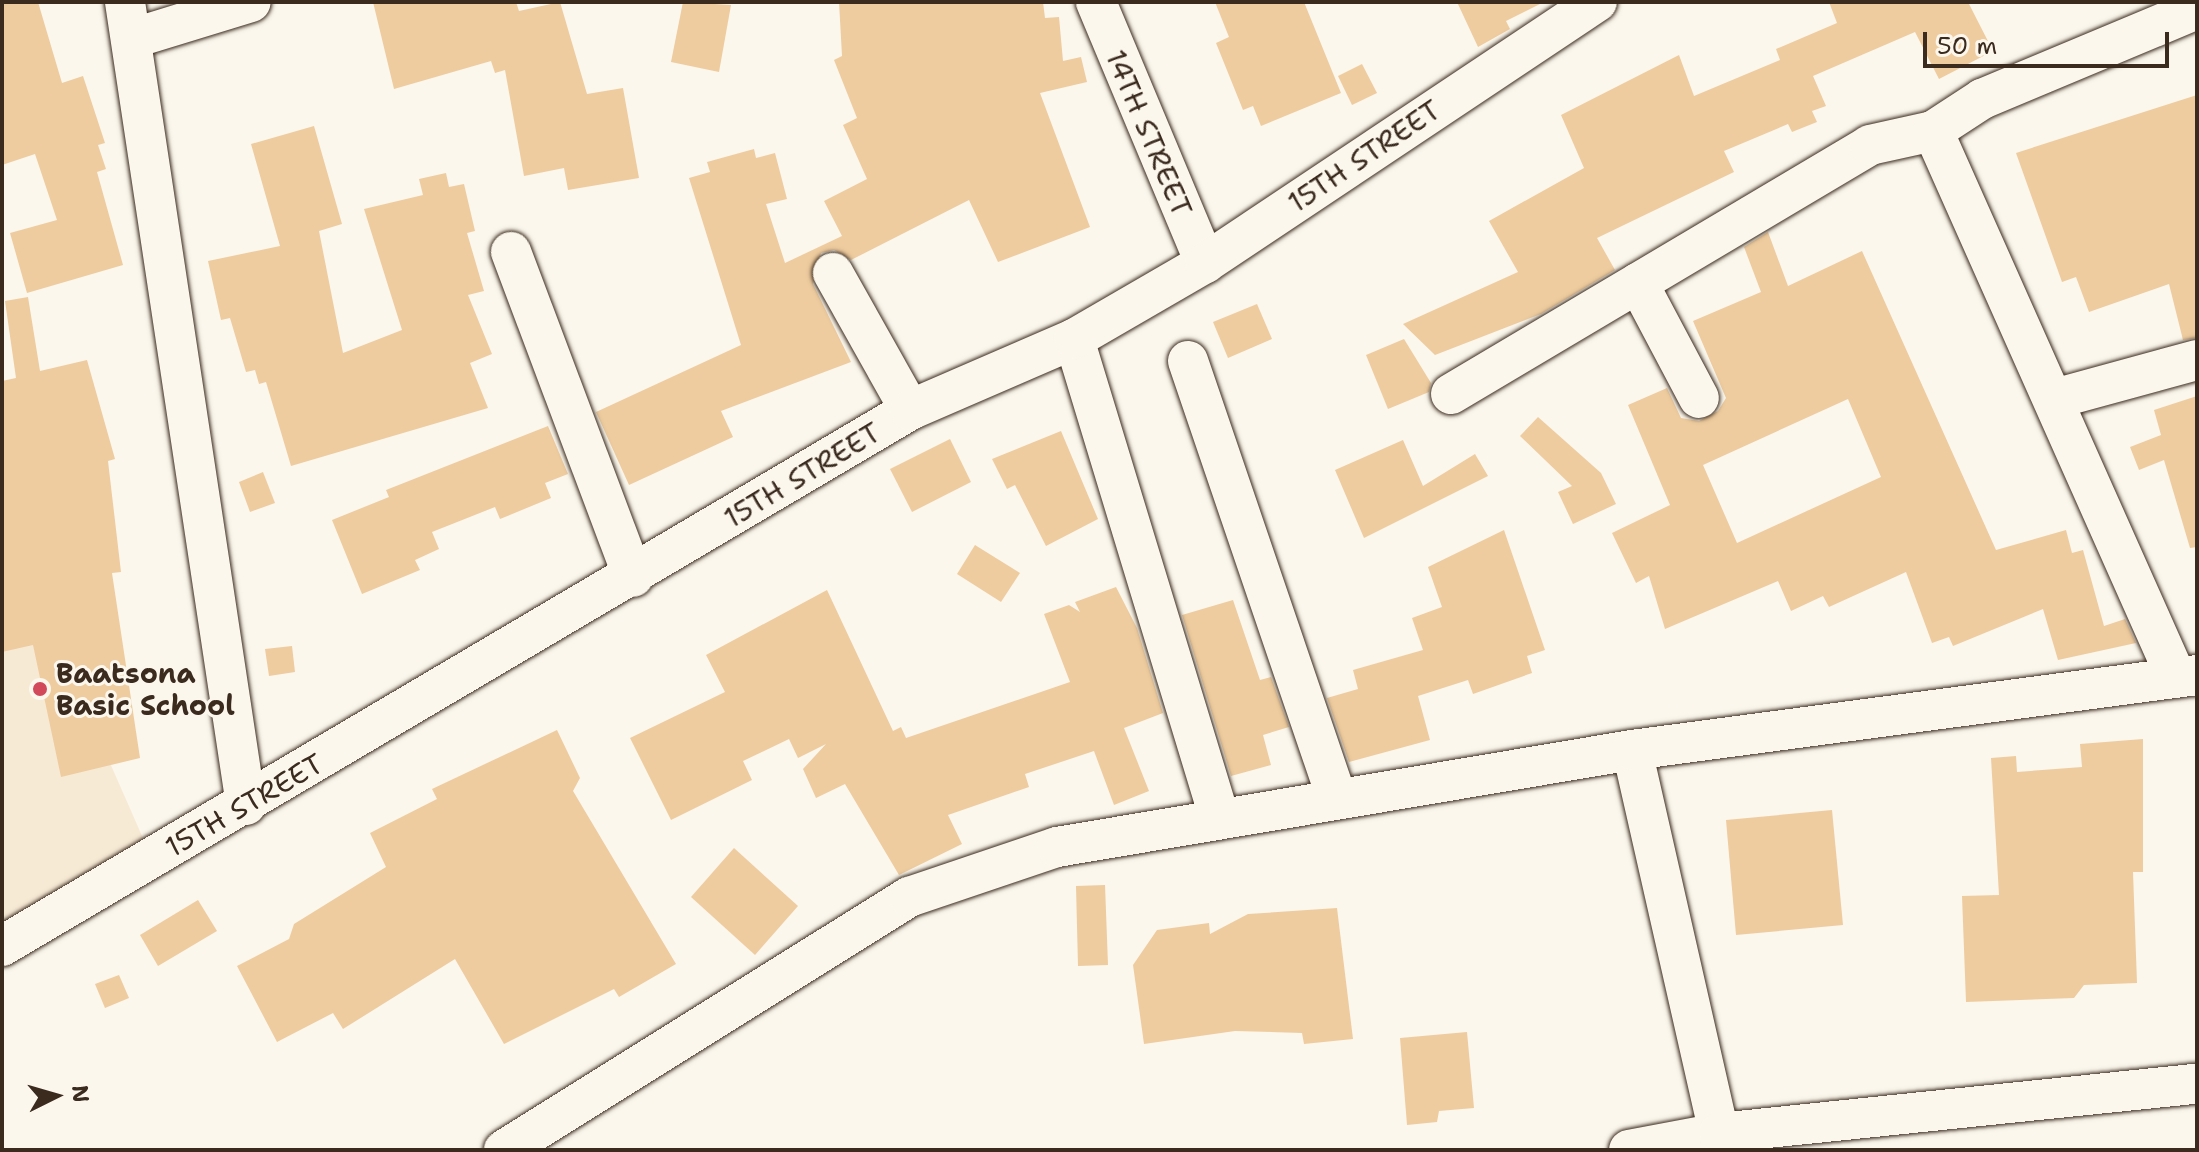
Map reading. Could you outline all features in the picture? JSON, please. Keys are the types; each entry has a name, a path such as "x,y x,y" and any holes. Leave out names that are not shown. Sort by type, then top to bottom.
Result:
{"street":[{"path":"246,805 130,20 251,2"},
{"name":"14TH STREET","path":"1096,2 1205,263"},
{"name":"15TH STREET","path":"2,946 633,577 910,410 1074,339 1205,263 1597,2"},
{"path":"1451,394 1870,145 1933,131 1982,99 2197,9"},
{"path":"504,1150 909,897 1057,847 1218,814 1632,750 2187,676 2054,399 1933,131"},
{"path":"511,252 633,577"},
{"path":"833,273 910,410"},
{"path":"1638,283 1699,398"},
{"path":"1074,339 1218,814"},
{"path":"2054,399 2197,360"},
{"path":"1188,361 1337,798"},
{"path":"1632,750 1719,1133"},
{"path":"1629,1150 1719,1133 2197,1084"}],"shaded area":[{"name":"Baatsona Basic School","path":"2,517 153,861 2,941"}],"building":[{"path":"2,2 38,2 62,83 83,76 105,143 98,145 106,169 97,172 123,265 27,293 10,233 57,220 35,154 2,165"},
{"path":"373,2 516,2 519,11 560,2 587,94 623,88 639,178 568,190 564,168 524,176 505,70 495,73 491,61 394,89"},
{"path":"683,2 731,5 719,72 671,62"},
{"path":"839,2 1043,2 1045,18 1059,17 1063,61 1081,57 1087,82 1040,93 1090,227 998,262 969,200 851,260 834,250 821,253 813,284 851,362 721,411 733,437 629,485 596,412 741,345 689,178 710,172 707,162 754,149 756,158 775,153 787,199 766,204 785,263 842,236 824,201 867,179 843,125 857,118 834,60 842,56"},
{"path":"1215,2 1304,2 1341,93 1261,126 1253,106 1243,110 1216,43 1229,37"},
{"path":"1457,2 1544,2 1506,21 1510,29 1478,47"},
{"path":"1829,2 1968,2 1993,51 1939,79 1915,32 1813,76 1826,106 1812,111 1817,122 1792,132 1788,124 1724,151 1734,172 1597,238 1615,270 1541,314 1435,355 1403,324 1518,272 1489,221 1584,168 1561,115 1679,55 1694,96 1780,60 1776,49 1837,23"},
{"path":"1362,64 1377,93 1352,105 1338,76"},
{"path":"2197,95 2197,338 2183,340 2169,284 2089,312 2076,277 2062,282 2016,153"},
{"path":"314,126 342,224 319,231 343,353 402,330 364,209 423,195 419,179 446,173 449,187 464,184 475,231 467,233 484,291 468,295 492,354 470,363 488,408 291,466 266,382 259,384 255,370 246,372 230,318 221,320 208,261 280,246 251,144"},
{"path":"1768,232 1788,286 1862,251 1996,550 2066,530 2072,553 2083,550 2104,626 2125,619 2136,643 2058,660 2043,609 1953,646 1949,637 1932,643 1906,572 1829,607 1823,596 1791,611 1778,581 1665,629 1649,576 1636,583 1612,533 1670,505 1628,405 1667,388 1681,418 1699,421 1718,411 1726,398 1693,321 1761,292 1744,247","holes":["1848,399 1881,477 1737,543 1703,465"]},
{"path":"28,297 40,371 87,360 115,459 108,461 121,572 112,573 140,758 61,777 33,645 2,652 2,381 16,378 5,301"},
{"path":"1257,304 1272,339 1228,358 1213,322"},
{"path":"1404,339 1431,383 1429,392 1388,409 1366,355"},
{"path":"2197,396 2197,547 2190,548 2164,460 2139,470 2130,447 2161,435 2154,410"},
{"path":"1538,417 1601,473 1616,504 1573,524 1558,492 1572,486 1520,436"},
{"path":"548,426 568,474 545,483 551,498 500,519 495,507 432,532 439,549 415,560 420,570 362,594 332,520 389,497 386,490"},
{"path":"1061,431 1098,519 1046,546 1015,485 1007,489 992,459"},
{"path":"950,439 971,482 912,512 890,469"},
{"path":"1403,440 1423,486 1475,454 1488,476 1364,538 1335,470"},
{"path":"263,472 275,503 250,512 239,482"},
{"path":"1504,530 1545,650 1527,656 1532,673 1473,694 1468,680 1418,696 1430,740 1349,762 1327,698 1358,689 1353,670 1423,650 1412,618 1442,607 1428,567"},
{"path":"975,545 1020,573 1001,602 957,574"},
{"path":"1116,587 1137,628 1163,713 1124,728 1149,791 1114,805 1094,751 1025,774 1029,787 948,815 962,844 899,875 845,784 816,798 803,769 826,744 798,758 789,739 743,761 752,780 671,820 630,738 725,692 706,655 827,590 893,731 901,727 906,738 1070,682 1044,614 1069,605 1080,612 1075,602"},
{"path":"1233,600 1260,680 1271,677 1289,727 1263,735 1271,765 1231,776 1182,615"},
{"path":"292,646 295,672 269,676 265,649"},
{"path":"557,730 580,778 573,791 676,964 619,997 614,989 504,1044 455,959 343,1029 333,1013 277,1042 237,966 289,939 294,924 386,867 370,833 437,799 432,789"},
{"path":"2143,739 2143,872 2133,872 2137,983 2084,985 2074,998 1966,1002 1962,896 1999,895 1991,758 2016,756 2017,772 2082,767 2080,744"},
{"path":"1832,810 1843,925 1736,935 1726,820"},
{"path":"734,848 798,906 755,955 691,897"},
{"path":"1105,885 1108,965 1078,966 1076,886"},
{"path":"198,900 217,931 158,966 140,935"},
{"path":"1337,908 1353,1039 1304,1044 1302,1033 1235,1031 1144,1044 1133,965 1157,930 1209,923 1210,934 1248,914"},
{"path":"119,975 129,998 105,1008 95,984"},
{"path":"1467,1032 1474,1108 1439,1111 1437,1122 1407,1125 1400,1038"}],"place":[{"name":"Baatsona Basic School","path":"40,689"}]}
